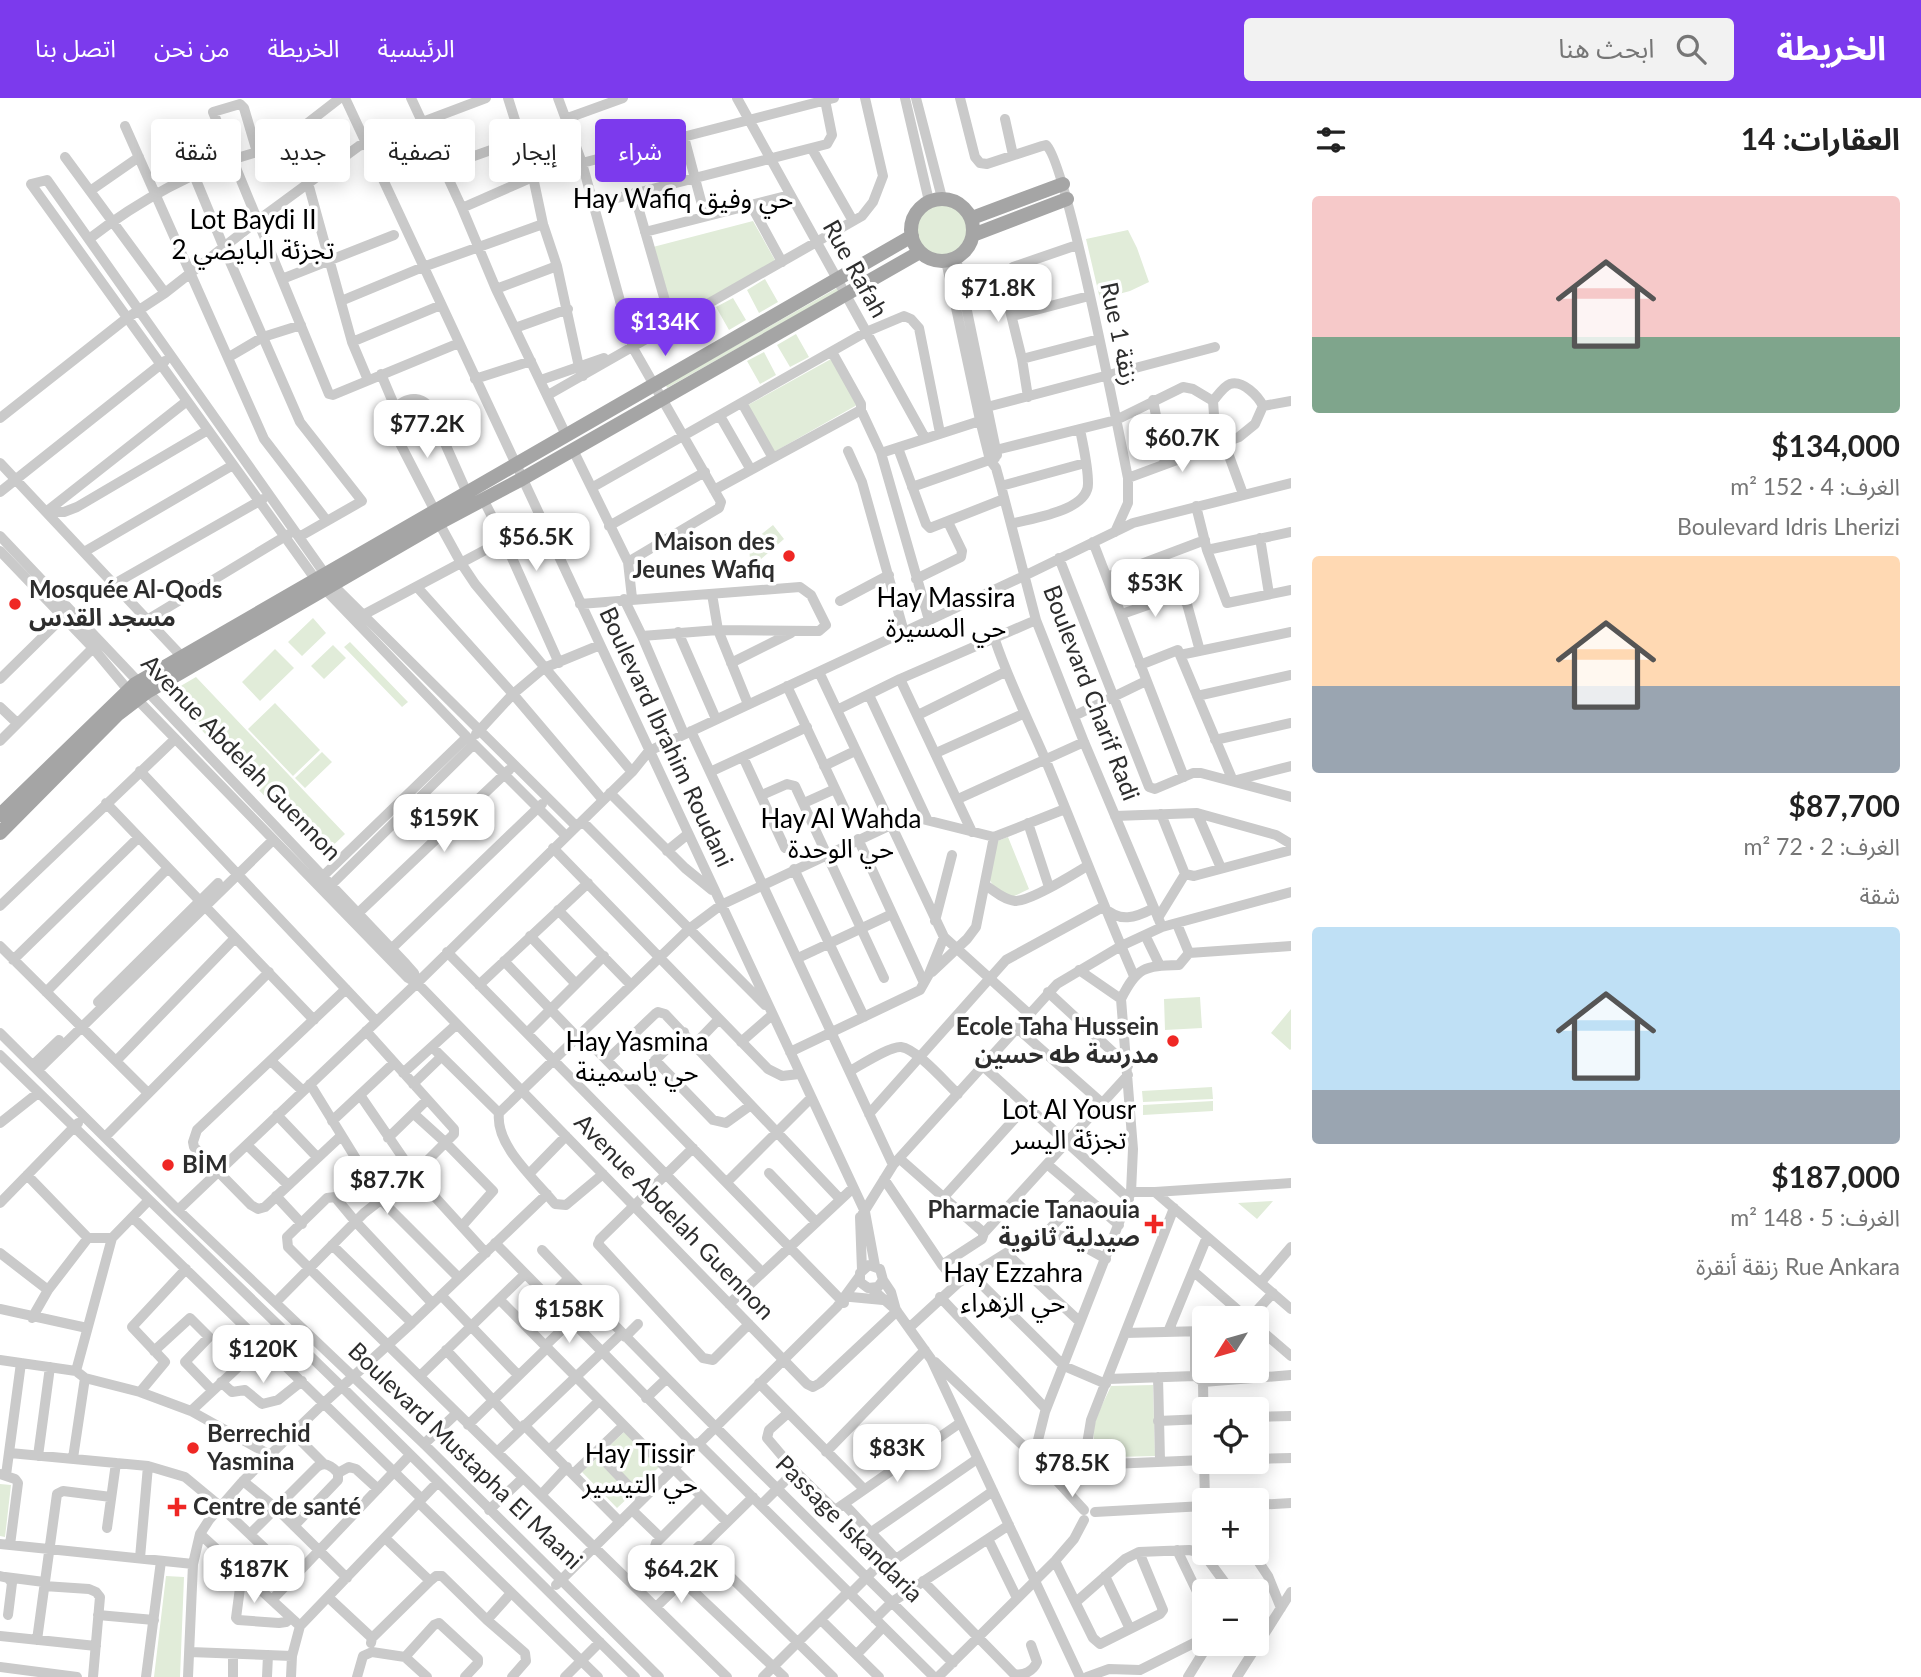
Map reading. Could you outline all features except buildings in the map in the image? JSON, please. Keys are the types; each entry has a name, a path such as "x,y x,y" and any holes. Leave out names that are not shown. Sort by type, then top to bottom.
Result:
{"main road":[{"path":"972,218 1063,184"},
{"path":"936,199 958,202 972,218 973,235 967,249 951,259 932,259 920,252 912,236 911,226 915,215 936,199"},
{"path":"973,235 1067,199"},
{"path":"437,517 467,493 912,236"},
{"path":"0,816 138,691 437,517 483,499 522,479 920,252"},
{"path":"0,833 138,691"}],"street":[{"name":"Boulevard Ibrahim Roudani","path":"342,98 364,141"},
{"path":"314,119 342,98"},
{"path":"411,98 421,119"},
{"path":"428,119 486,98"},
{"path":"508,98 515,119"},
{"path":"558,98 565,119 623,98"},
{"name":"Rue Rafah","path":"737,98 925,438"},
{"path":"541,380 581,371 633,348 862,216 873,202 883,176 865,98"},
{"path":"905,98 936,199"},
{"path":"916,98 936,199"},
{"path":"960,98 977,160 987,164 1013,155 1005,119"},
{"path":"594,204 827,144 832,138 829,99 686,136"},
{"path":"216,119 213,112 238,104 244,108 255,145"},
{"path":"125,126 264,439 327,520"},
{"path":"0,426 140,311 307,183 364,144"},
{"path":"686,144 705,216"},
{"name":"Rue 1 زنقة","path":"1013,155 1046,145 1052,150 1063,184 1128,478 1128,503 1115,532"},
{"path":"812,149 853,221"},
{"path":"65,156 165,293"},
{"path":"90,191 139,157"},
{"path":"595,160 582,163 633,348 721,502 719,508 628,562"},
{"path":"566,836 471,740 324,581 285,537 265,498 172,356 47,180 32,184 233,464 265,498 297,534 324,581 363,615 515,764 547,799 579,824 689,929 771,1013 741,1042"},
{"path":"89,239 112,221 183,182"},
{"path":"148,620 285,537 327,520 362,501 300,422 224,248 198,182"},
{"path":"240,182 329,394 459,343"},
{"name":"Boulevard Ibrahim Roudani","path":"383,182 853,1188 862,1211 875,1266"},
{"path":"450,182 496,289 566,435"},
{"path":"462,208 522,182"},
{"path":"534,182 543,224 568,309 581,371"},
{"path":"307,183 352,342 368,380"},
{"path":"634,193 672,325"},
{"path":"645,232 790,195"},
{"path":"751,205 782,262"},
{"path":"341,302 423,267 543,224"},
{"path":"282,279 394,235"},
{"path":"1028,397 1003,282 1008,270 1013,267 1077,245"},
{"name":"Boulevard Charif Radi","path":"951,259 1004,499 1036,620 1158,918"},
{"path":"496,289 557,266"},
{"path":"1012,316 1089,296"},
{"path":"352,342 441,305"},
{"path":"515,328 568,309"},
{"path":"593,487 866,332 904,316 917,325 940,433"},
{"path":"0,418 129,320"},
{"path":"229,357 263,337 300,325"},
{"path":"1021,359 1099,339"},
{"path":"881,453 940,433 1028,397 1215,347"},
{"path":"832,352 861,404 861,410 881,453 929,620"},
{"path":"0,492 172,356"},
{"path":"475,379 531,361"},
{"path":"548,395 581,371"},
{"path":"381,374 395,407 390,424 461,563 498,614 632,772"},
{"path":"1128,478 1225,442 1249,430 1260,416 1263,406 1259,398 1237,384 1228,385 1213,401 1214,415 1225,442 1243,494"},
{"path":"912,487 1080,429 1116,420 1183,387 1193,389 1213,401"},
{"path":"395,407 414,398 428,405 467,493"},
{"path":"1153,400 1165,463"},
{"path":"46,512 187,401"},
{"path":"1263,406 1291,401"},
{"path":"742,403 773,458"},
{"path":"714,490 861,410"},
{"path":"720,416 751,470"},
{"path":"1011,524 1077,505 1087,491 1080,429"},
{"path":"46,512 64,512 77,507 208,430"},
{"path":"898,448 928,526 933,528 1004,499"},
{"path":"573,450 628,562 628,599 642,636 763,883 869,1114 896,1162 984,1233"},
{"path":"848,451 862,482 904,632"},
{"path":"0,463 187,662"},
{"path":"1001,486 1085,463"},
{"path":"84,552 233,464"},
{"path":"609,526 705,472"},
{"path":"178,1210 417,983 632,772 649,751 1133,523 1291,483"},
{"path":"114,584 265,498"},
{"path":"483,499 559,663"},
{"path":"1196,506 1206,545 1227,603 1291,590"},
{"path":"916,579 961,557 962,551 948,522"},
{"path":"1107,577 1206,545 1291,532"},
{"name":"Avenue Abdelah Guennon","path":"0,536 138,691 388,952 408,978 417,983 807,1384 813,1387 820,1383 896,1311"},
{"path":"1260,538 1269,594"},
{"path":"363,615 504,540"},
{"path":"1093,542 1184,777"},
{"name":"Avenue Abdelah Guennon","path":"0,551 138,691 175,739 270,838 323,884"},
{"path":"1059,558 1149,787 1155,789 1201,773 1291,797"},
{"path":"840,601 889,575"},
{"path":"417,587 607,797 685,868 715,891"},
{"path":"580,604 804,588 811,595 826,626 819,631 718,630 642,636"},
{"path":"712,593 718,630 748,704"},
{"path":"1122,614 1179,594 1187,604 1200,651"},
{"path":"0,679 63,617"},
{"path":"836,710 1036,620"},
{"path":"731,663 796,631"},
{"path":"678,632 716,719"},
{"path":"1180,655 1289,632 1291,646"},
{"path":"994,637 1005,672 1045,758 1103,907 1134,976"},
{"path":"323,884 471,740 513,694 544,668 600,645"},
{"path":"0,741 93,648"},
{"path":"1140,666 1178,650 1233,781"},
{"path":"819,672 944,937 1029,1014"},
{"path":"918,715 1005,672"},
{"path":"1197,696 1291,675"},
{"path":"900,679 972,832"},
{"path":"1074,716 1146,681"},
{"path":"787,686 847,814"},
{"path":"869,695 927,819"},
{"path":"0,706 17,723"},
{"path":"936,752 1023,713"},
{"path":"1215,740 1291,723"},
{"path":"710,772 807,727"},
{"path":"0,906 175,739"},
{"path":"958,799 1084,742"},
{"path":"824,766 856,751"},
{"path":"743,757 785,848"},
{"path":"355,917 515,764"},
{"path":"1233,781 1291,766"},
{"path":"140,771 376,1021"},
{"path":"762,795 790,783 795,786 884,978"},
{"path":"804,803 835,789"},
{"path":"388,952 547,799"},
{"path":"106,803 314,1020"},
{"path":"603,1174 566,1205 555,1204 501,1135 499,1113 689,929 720,905 763,883 911,816 994,837 1065,809"},
{"path":"1115,816 1198,813 1276,835 1291,844"},
{"path":"1198,813 1221,868"},
{"path":"1161,814 1185,874"},
{"path":"1028,823 1049,887"},
{"path":"667,851 688,834"},
{"path":"790,1052 917,992 976,927 994,837"},
{"path":"13,960 138,838"},
{"path":"36,1068 270,838"},
{"path":"858,839 892,914 927,979"},
{"path":"553,848 773,1073 782,1076 799,1074"},
{"path":"1185,874 1194,876 1291,850"},
{"path":"935,921 952,855"},
{"path":"985,885 1005,898 1018,901 1087,866"},
{"path":"46,992 167,869"},
{"path":"794,869 864,1017"},
{"path":"862,1211 896,1162 1048,992 1079,970 1145,935 1185,874"},
{"path":"479,985 588,883"},
{"path":"1103,907 1110,914 1125,918 1142,915 1177,923 1291,892"},
{"path":"869,1114 1012,955 1103,907"},
{"path":"558,910 631,985"},
{"path":"798,958 892,914"},
{"path":"1177,923 1189,953"},
{"path":"1145,935 1160,966"},
{"path":"530,936 576,984"},
{"path":"116,1061 235,937"},
{"path":"927,979 944,937"},
{"path":"0,946 148,1093"},
{"path":"1035,1453 1046,1409 1130,1196 1133,1149 1121,999 1134,976 1144,969 1179,965 1189,953 1291,946"},
{"path":"447,951 762,1272"},
{"path":"527,1033 604,956"},
{"path":"505,961 551,1010 631,1084 843,1302 883,1300"},
{"path":"1079,970 1121,999"},
{"path":"106,1136 269,972"},
{"path":"341,1136 262,1209 254,1208 194,1147 194,1135 346,989"},
{"path":"1048,992 1128,1071"},
{"path":"607,1060 655,1014 665,1014 840,1199"},
{"path":"695,1044 719,1019"},
{"path":"403,1073 457,1024"},
{"path":"1017,1028 1102,1103"},
{"path":"276,1302 355,1221 414,1174 454,1134 454,1129 366,1031"},
{"name":"Boulevard Mustapha El Maani","path":"0,1032 178,1210 355,1377 659,1677"},
{"path":"631,1084 684,1032"},
{"path":"432,1047 499,1113"},
{"path":"850,1071 899,1047 909,1050 958,1094"},
{"name":"Boulevard Mustapha El Maani","path":"0,1055 343,1388 635,1677"},
{"path":"413,1084 441,1056"},
{"path":"655,1060 713,1120 726,1123 751,1105"},
{"path":"271,1061 307,1087 332,1121 382,1201 459,1278"},
{"path":"332,1121 394,1063"},
{"path":"983,1066 1130,1196"},
{"path":"942,1265 982,1239 984,1233 1068,1142 1128,1071"},
{"path":"0,1123 38,1093"},
{"path":"360,1095 414,1174 486,1253"},
{"path":"726,1182 811,1098"},
{"path":"388,1138 428,1100"},
{"path":"943,1198 1027,1105"},
{"path":"414,1114 493,1191 462,1226"},
{"path":"277,1115 317,1157"},
{"path":"0,1203 85,1116"},
{"path":"530,1173 566,1136"},
{"path":"247,1145 288,1185"},
{"path":"693,1148 598,1244 703,1358 713,1360 749,1324"},
{"path":"1047,1164 1119,1225"},
{"path":"769,1173 816,1222"},
{"path":"27,1175 88,1238 112,1238"},
{"path":"884,1180 942,1265 958,1283"},
{"path":"1130,1196 1291,1183"},
{"path":"729,1304 853,1188"},
{"path":"1155,1192 1291,1309"},
{"path":"188,1677 193,1564 200,1534 220,1506 325,1402 355,1377 547,1194"},
{"path":"909,1328 958,1283 1006,1253 1047,1232 1082,1194"},
{"path":"276,1196 302,1224"},
{"path":"518,1375 470,1326 437,1299 355,1221 333,1196 327,1198 287,1237 286,1243 309,1268 727,1677"},
{"path":"73,1458 87,1328 112,1238 149,1200"},
{"path":"1174,1208 1091,1420 1087,1444 1095,1457 1105,1463 1192,1461"},
{"name":"Boulevard Ibrahim Roudani","path":"860,1274 862,1211"},
{"path":"133,1218 325,1402 511,1593 598,1677"},
{"path":"1047,1232 1067,1237 1106,1259"},
{"path":"1168,1332 1207,1237"},
{"path":"32,1318 48,1290 88,1238"},
{"path":"495,1243 646,1398 757,1501 936,1677 1055,1561 1074,1539 1087,1514"},
{"path":"332,1245 412,1323"},
{"path":"1261,1282 1291,1247"},
{"name":"Passage Iskandaria","path":"542,1250 666,1379 716,1425 953,1663"},
{"path":"0,1253 48,1290"},
{"path":"1006,1253 1079,1321"},
{"path":"549,1592 843,1302 866,1266 875,1266 882,1271 896,1311"},
{"path":"140,1392 165,1363 132,1327 186,1269"},
{"path":"1193,1271 1235,1306"},
{"path":"421,1375 525,1273"},
{"path":"860,1274 862,1284 896,1311 928,1354 1035,1453 1087,1514"},
{"path":"971,1274 1064,1366 1107,1381 1158,1377 1192,1379"},
{"path":"549,1298 569,1278"},
{"path":"843,1302 879,1286 883,1280"},
{"path":"558,1307 578,1288"},
{"path":"1261,1306 1273,1293"},
{"path":"940,1297 1046,1409"},
{"path":"499,1299 623,1426 727,1522"},
{"path":"0,1310 87,1328"},
{"path":"154,1351 190,1318 209,1337 186,1362 212,1390"},
{"path":"468,1425 571,1321"},
{"path":"497,1452 602,1352 638,1324"},
{"path":"1125,1333 1192,1332"},
{"path":"1269,1337 1291,1356"},
{"path":"191,1410 263,1344"},
{"path":"446,1350 620,1522"},
{"path":"928,1354 1080,1677"},
{"path":"826,1452 928,1354"},
{"path":"0,1360 50,1367 140,1392 191,1410 270,1455"},
{"path":"21,1363 10,1452 3,1475 18,1483 5,1544 193,1564"},
{"path":"38,1456 50,1367"},
{"path":"1269,1378 1291,1375"},
{"path":"1158,1377 1160,1461"},
{"path":"646,1398 666,1379"},
{"path":"221,1382 232,1392 245,1390 262,1404 278,1400 302,1381"},
{"path":"760,1383 863,1488"},
{"path":"550,1450 599,1401"},
{"path":"424,1444 457,1413"},
{"path":"788,1413 769,1430 767,1438 795,1471 838,1510 863,1488 960,1423"},
{"path":"1269,1417 1291,1416"},
{"path":"1158,1422 1192,1420"},
{"path":"541,1495 596,1452 623,1426"},
{"path":"293,1433 324,1464 338,1473"},
{"path":"1035,1453 1087,1444"},
{"path":"10,1452 148,1466 186,1477 294,1576"},
{"path":"596,1452 642,1500"},
{"path":"272,1600 410,1455"},
{"path":"1269,1459 1291,1458"},
{"path":"870,1533 978,1459"},
{"path":"107,1528 116,1462"},
{"path":"250,1534 317,1467 324,1464"},
{"path":"140,1559 148,1466"},
{"path":"338,1473 349,1467 356,1469 378,1489"},
{"path":"673,1572 727,1522 778,1487 795,1471"},
{"path":"294,1526 338,1479 338,1473"},
{"path":"489,1510 523,1478"},
{"path":"243,1481 276,1508 348,1578"},
{"path":"242,1573 236,1618 238,1620 296,1622 348,1578 438,1482"},
{"path":"845,1505 896,1559 993,1491"},
{"path":"37,1640 56,1498 60,1492 111,1497"},
{"path":"702,1497 654,1546 656,1553 784,1677"},
{"path":"1269,1504 1291,1503"},
{"path":"1087,1514 1192,1507"},
{"path":"632,1510 659,1541"},
{"path":"857,1654 892,1602 1009,1525"},
{"path":"200,1534 296,1622"},
{"path":"386,1538 430,1581"},
{"path":"988,1539 1017,1598"},
{"path":"700,1547 833,1677"},
{"path":"1076,1602 1125,1559 1139,1552 1177,1550 1203,1553 1222,1579"},
{"path":"1177,1550 1192,1581"},
{"path":"1055,1561 1093,1638 1098,1643 1160,1614 1164,1607 1139,1552"},
{"path":"763,1677 890,1554"},
{"path":"146,1677 161,1561"},
{"path":"1261,1565 1281,1608"},
{"path":"2,1576 93,1590 100,1597 93,1677"},
{"path":"2,1576 12,1583 8,1615"},
{"path":"375,1652 372,1637 430,1581 436,1576 442,1576 527,1655 526,1661 512,1677"},
{"path":"1105,1576 1130,1629"},
{"path":"656,1607 683,1581"},
{"path":"923,1581 1009,1670 1020,1675 1033,1668 1037,1662 1031,1645"},
{"path":"1269,1627 1291,1592"},
{"path":"487,1620 511,1593"},
{"path":"328,1597 372,1637"},
{"path":"99,1615 154,1620"},
{"path":"821,1620 878,1676"},
{"path":"291,1677 296,1622"},
{"path":"405,1657 434,1625 439,1623 478,1659 478,1663 464,1677"},
{"path":"0,1636 96,1646"},
{"path":"565,1677 600,1642"},
{"path":"1087,1677 1110,1669 1140,1670 1192,1645"},
{"path":"357,1677 363,1656 375,1652 405,1657 427,1677"},
{"path":"190,1653 292,1656"},
{"path":"233,1654 233,1677"},
{"path":"267,1677 268,1655"},
{"path":"1188,1677 1201,1656"},
{"path":"1237,1677 1251,1656"},
{"path":"0,1667 77,1677"}],"green space":[{"path":"942,205 960,212 967,230 960,248 942,255 924,248 917,230 924,212"},
{"path":"753,221 776,262 674,320 653,247"},
{"path":"1128,230 1149,282 1130,291 1100,299 1086,239"},
{"path":"765,279 778,302 759,313 747,290"},
{"path":"837,288 839,291 667,388 666,385"},
{"path":"733,298 746,320 729,330 716,307"},
{"path":"796,334 809,357 790,367 777,345"},
{"path":"764,352 776,375 760,384 747,361"},
{"path":"831,359 857,405 774,452 748,405"},
{"path":"773,525 784,539 761,559 750,560 749,544"},
{"path":"313,618 326,633 302,656 288,642"},
{"path":"350,642 408,702 402,707 344,647"},
{"path":"333,645 346,658 324,679 311,666"},
{"path":"275,649 294,668 260,701 242,682"},
{"path":"196,677 345,834 322,856 167,694"},
{"path":"275,703 320,750 293,776 248,729"},
{"path":"322,752 332,762 305,788 295,778"},
{"path":"1008,837 1029,889 1012,896 998,890 989,878 995,842"},
{"path":"1200,997 1202,1028 1165,1030 1164,999"},
{"path":"1291,1009 1291,1049 1290,1050 1271,1033"},
{"path":"1212,1087 1213,1099 1143,1102 1142,1091"},
{"path":"1213,1101 1213,1111 1143,1115 1143,1105"},
{"path":"1273,1201 1257,1219 1238,1203"},
{"path":"1153,1385 1155,1456 1100,1455 1095,1446 1094,1429 1111,1386"},
{"path":"625,1431 659,1467 637,1489 602,1453"},
{"path":"596,1459 631,1495 617,1508 582,1472"},
{"path":"0,1484 11,1485 5,1537 0,1536"},
{"path":"166,1576 184,1577 180,1677 154,1677"}],"place":[{"name":"Maison des Jeunes Wafiq","path":"789,556"},
{"name":"Mosquée Al-Qods مسجد القدس","path":"15,604"},
{"name":"Ecole Taha Hussein مدرسة طه حسين","path":"1173,1041"},
{"name":"BİM","path":"168,1165"},
{"name":"Pharmacie Tanaouia صيدلية ثانوية","path":"1154,1224"},
{"name":"Berrechid Yasmina","path":"193,1448"},
{"name":"Centre de santé","path":"177,1507"}],"district":[{"name":"Hay Wafiq حي وفيق","path":"683,199"},
{"name":"Lot Baydi II تجزئة البايضي 2","path":"253,235"},
{"name":"Hay Massira حي المسيرة","path":"946,613"},
{"name":"Hay Al Wahda حي الوحدة","path":"841,834"},
{"name":"Hay Yasmina حي ياسمينة","path":"637,1057"},
{"name":"Lot Al Yousr تجزئة اليسر","path":"1069,1125"},
{"name":"Hay Ezzahra حي الزهراء","path":"1013,1288"},
{"name":"Hay Tissir حي التيسير","path":"640,1469"}]}
